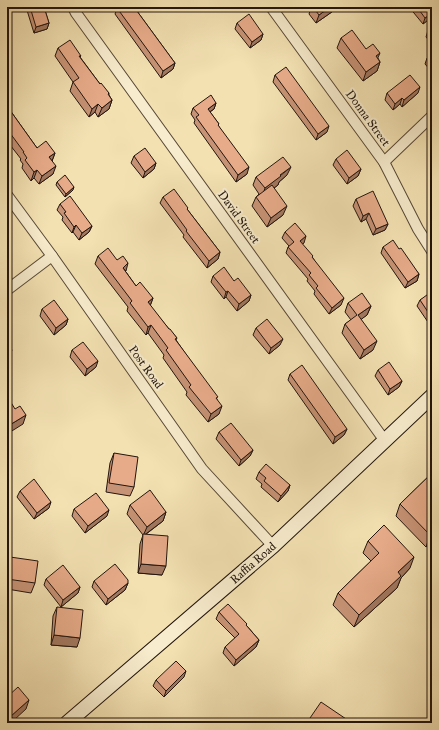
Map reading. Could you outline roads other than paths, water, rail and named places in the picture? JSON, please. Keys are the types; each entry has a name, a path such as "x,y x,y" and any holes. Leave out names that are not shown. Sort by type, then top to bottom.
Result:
{"main road":[{"name":"Raffia Road","path":"68,723 273,546 432,396"}],"street":[{"name":"David Street","path":"73,7 385,441"},
{"name":"Donna Street","path":"271,7 384,162 418,229 432,251"},
{"path":"384,162 432,116"},
{"name":"Post Road","path":"7,194 202,469 273,546"},
{"path":"7,290 52,256"}]}
